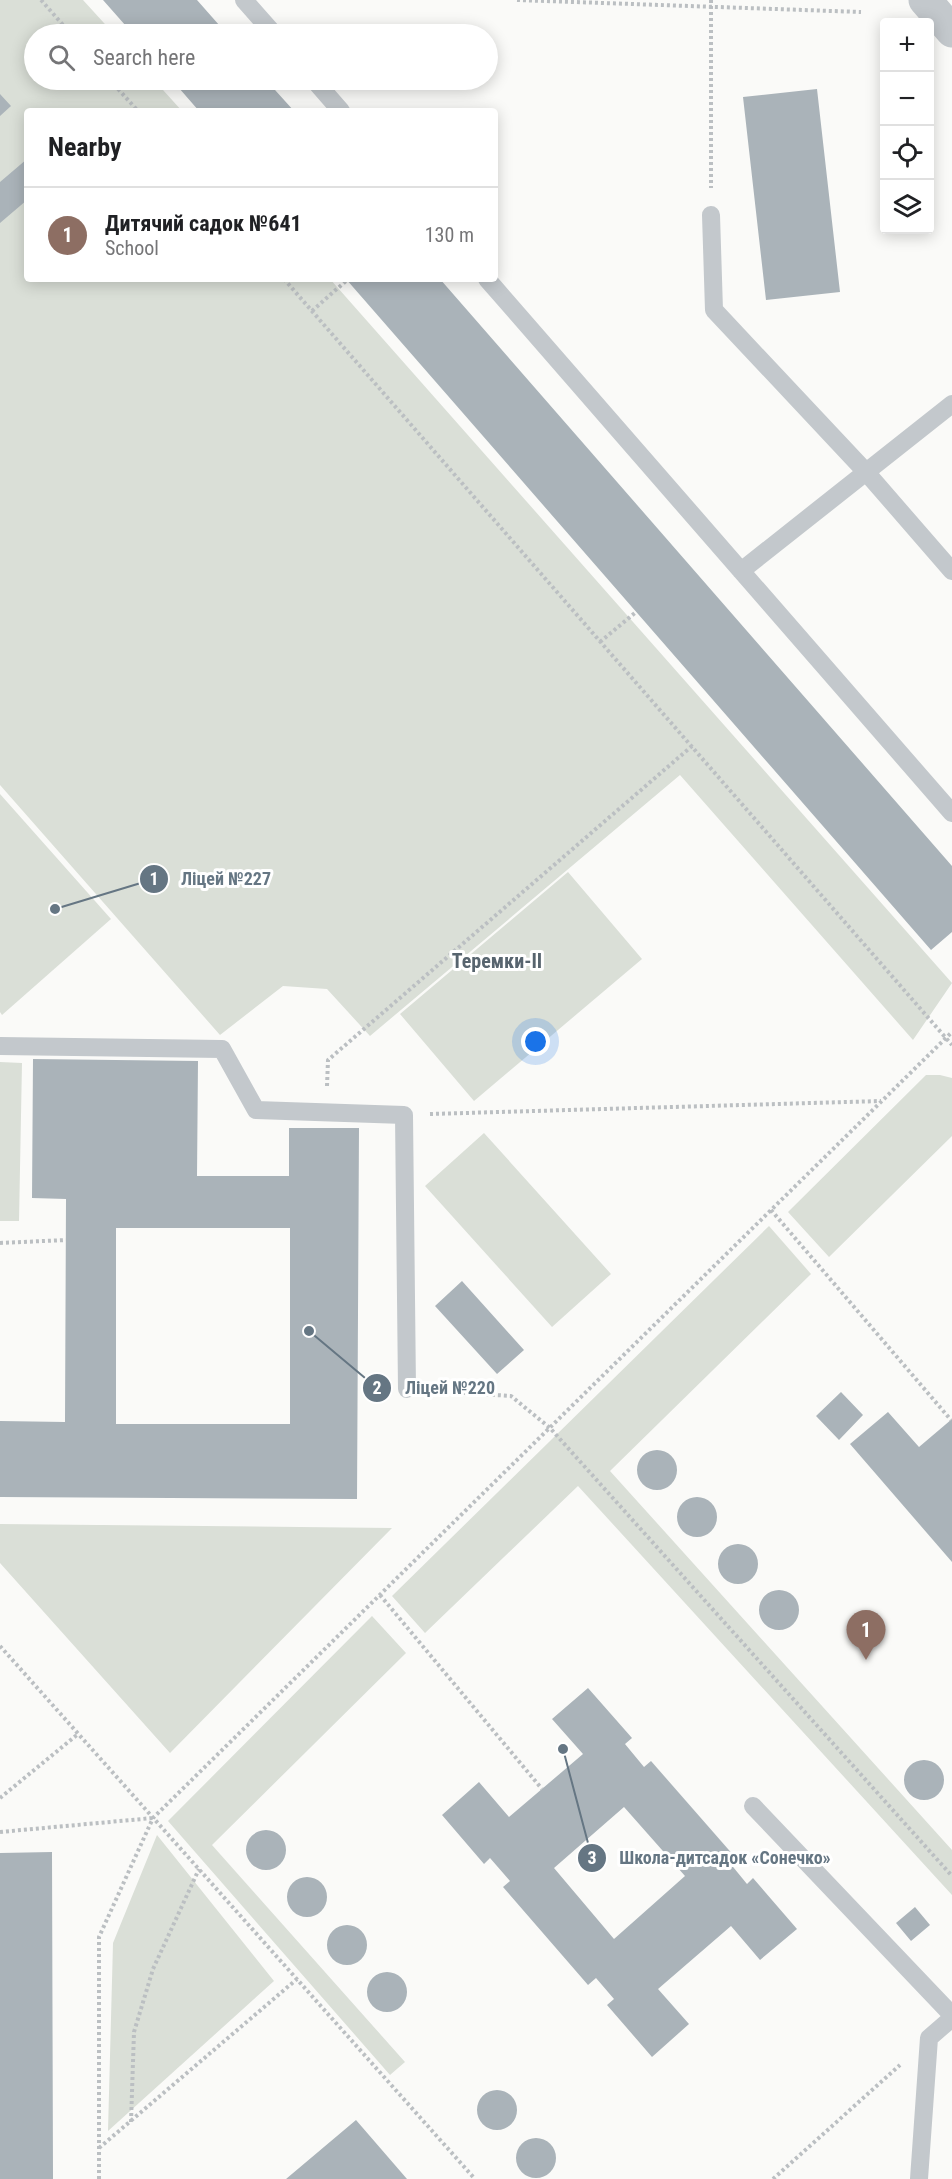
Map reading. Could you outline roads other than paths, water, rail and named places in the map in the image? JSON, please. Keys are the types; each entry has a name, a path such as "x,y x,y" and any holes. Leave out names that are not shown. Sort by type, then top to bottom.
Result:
{"street":[{"path":"925,0 952,32"}],"lane":[{"path":"244,0 265,24"},
{"path":"323,90 338,108"},
{"path":"711,215 714,310 866,472 952,571"},
{"path":"490,282 952,813"},
{"path":"741,570 952,404"},
{"path":"0,1046 222,1049 256,1110 404,1115 407,1389"},
{"path":"753,1806 952,2017 930,2038 919,2179"}],"place":[{"name":"Ліцей №227","path":"55,909"},
{"name":"Ліцей №220","path":"309,1331"},
{"name":"Дитячий садок №641","path":"866,1660"},
{"name":"Школа-дитсадок «Сонечко»","path":"563,1749"}],"district":[{"name":"Теремки-ІІ","path":"497,961"}]}
